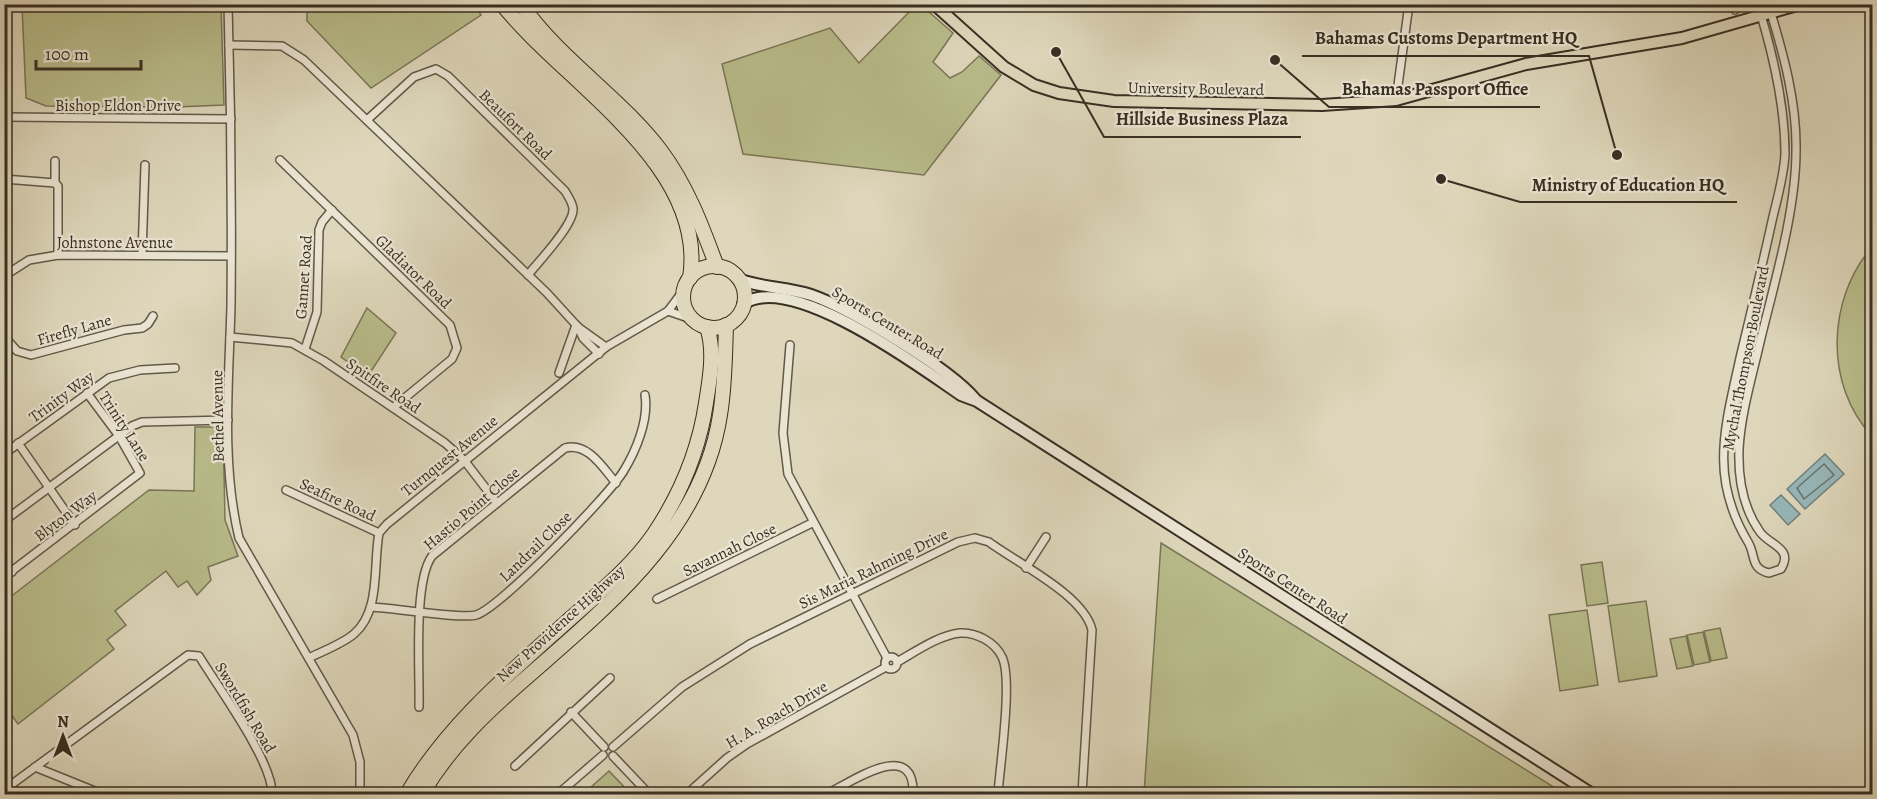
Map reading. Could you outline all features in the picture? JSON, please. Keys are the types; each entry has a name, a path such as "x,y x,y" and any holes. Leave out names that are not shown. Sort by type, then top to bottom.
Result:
{"highway":[{"path":"502,4 530,38 620,122 659,169 685,221 693,255 690,278 684,291 685,307 694,320 707,327 726,325 738,316 743,304 744,291 738,279 730,271 717,267 703,268 690,278"},
{"path":"521,4 544,34 635,121 661,151 695,210 717,267"},
{"name":"New Providence Highway","path":"422,795 440,765 471,729 609,605 667,540 685,511 704,469 718,428 725,377 726,325"},
{"name":"New Providence Highway","path":"407,795 428,761 455,727 598,594 633,560 653,535 683,480 699,435 710,379 711,342 707,327"}],"main road":[{"name":"University Boulevard","path":"934,4 1004,67 1034,85 1059,93 1114,101 1322,105 1396,100 1485,73 1682,38 1800,4"},
{"name":"Sports Center Road","path":"738,279 808,294 852,314 967,389 977,401"},
{"name":"Sports Center Road","path":"743,304 756,298 776,297 829,312 961,395 977,401 1592,795"}],"street":[{"name":"Bethel Avenue","path":"228,4 231,119 228,420 232,511 239,538 353,735 360,762 360,795"},
{"path":"1396,100 1409,4"},
{"name":"Mychal Thompson Boulevard","path":"1766,14 1792,101 1796,153 1789,209 1747,404 1739,459 1742,490 1752,518 1766,539 1780,547 1784,553 1785,561 1781,568 1769,573 1761,571 1754,564 1750,545 1734,515 1726,491 1722,460 1726,420 1779,191 1785,153 1780,98 1766,14"},
{"path":"229,45 270,45 290,50 304,60 528,275 577,326 606,347"},
{"name":"Beaufort Road","path":"367,120 414,77 436,69 448,76 565,191 570,200 574,210 570,222 528,275"},
{"name":"Bishop Eldon Drive","path":"4,117 231,119"},
{"name":"Gladiator Road","path":"280,160 450,325 457,348 452,359 395,406"},
{"path":"55,161 55,183 60,191 58,255"},
{"path":"142,255 145,165"},
{"path":"4,179 55,183"},
{"name":"Gannet Road","path":"305,349 317,312 319,230 322,222 332,210"},
{"name":"Johnstone Avenue","path":"4,276 29,260 58,255 231,256"},
{"path":"684,291 668,311 694,320"},
{"name":"Turnquest Avenue","path":"379,533 465,460 606,347 668,311"},
{"name":"Firefly Lane","path":"4,336 16,351 31,355 118,331 145,327 153,316"},
{"path":"577,326 583,338 599,354"},
{"path":"559,374 577,326"},
{"name":"Spitfire Road","path":"230,337 277,340 305,349 395,406 465,460 497,503"},
{"path":"790,345 783,447 788,474 812,523 887,658 886,667"},
{"name":"Trinity Way","path":"4,454 87,393 118,374 175,368"},
{"name":"Trinity Lane","path":"87,393 119,436 140,473"},
{"name":"Landrail Close","path":"372,607 471,616 487,610 542,560 616,483 630,459 641,430 645,413 645,395"},
{"path":"4,521 49,486 141,422 228,420"},
{"path":"18,443 75,525"},
{"name":"Hastio Point Close","path":"419,707 420,610 424,569 429,560 565,448 570,446 582,449 591,455 616,483"},
{"name":"Blyton Way","path":"4,577 75,525 140,473"},
{"name":"Seafire Road","path":"286,490 379,533"},
{"name":"Savannah Close","path":"657,599 812,523"},
{"path":"309,658 354,634 366,620 372,607 379,533"},
{"path":"1026,568 1046,537"},
{"name":"Sis Maria Rahming Drive","path":"613,747 700,673 750,644 966,539 989,542 1074,601 1090,622 1092,630 1082,795"},
{"path":"4,562 12,572"},
{"path":"887,658 893,658 897,662 947,637 961,633 980,637 999,651 1005,664 1006,684 998,795"},
{"name":"Swordfish Road","path":"4,790 188,655 193,654 199,656 265,764 272,784 272,795"},
{"name":"H. A. Roach Drive","path":"687,795 726,758 747,744 886,667 892,669 897,662"},
{"path":"515,766 610,678"},
{"path":"571,712 604,747 613,747 613,756"},
{"path":"558,795 603,755 604,747"},
{"path":"603,755 613,756 649,795"},
{"path":"827,795 878,768 893,765 909,774 913,783 913,795"},
{"path":"35,767 102,795"}],"green space":[{"path":"920,4 953,33 933,62 950,78 962,72 979,56 1001,75 924,175 743,154 722,64 830,28 859,63 916,5"},
{"path":"22,5 221,5 224,105 46,106 26,98"},
{"path":"307,5 475,5 481,15 371,88 307,21"},
{"path":"1872,247 1872,436 1856,415 1845,392 1839,367 1837,342 1846,291 1857,268"},
{"path":"367,308 396,333 368,376 341,357"},
{"path":"195,427 223,427 225,520 238,556 208,567 211,580 197,595 187,581 178,587 166,571 115,611 126,625 107,640 114,649 18,724 5,706 5,601 149,490 194,491"},
{"path":"1161,543 1565,794 1144,794"},
{"path":"1602,562 1608,603 1587,606 1581,565"},
{"path":"1646,601 1657,676 1619,682 1608,606"},
{"path":"1587,610 1598,685 1560,691 1549,615"},
{"path":"1720,628 1727,658 1711,661 1704,631"},
{"path":"1703,632 1710,662 1694,665 1687,635"},
{"path":"1686,636 1693,666 1677,669 1670,639"},
{"path":"609,771 631,794 597,794 590,788"}],"water":[{"path":"1825,454 1844,474 1805,509 1787,489"},
{"path":"1781,495 1800,514 1788,525 1770,505"}],"place":[{"name":"Hillside Business Plaza","path":"1056,52"},
{"name":"Bahamas Passport Office","path":"1275,60"},
{"name":"Bahamas Customs Department HQ","path":"1617,155"},
{"name":"Ministry of Education HQ","path":"1441,179"}]}
